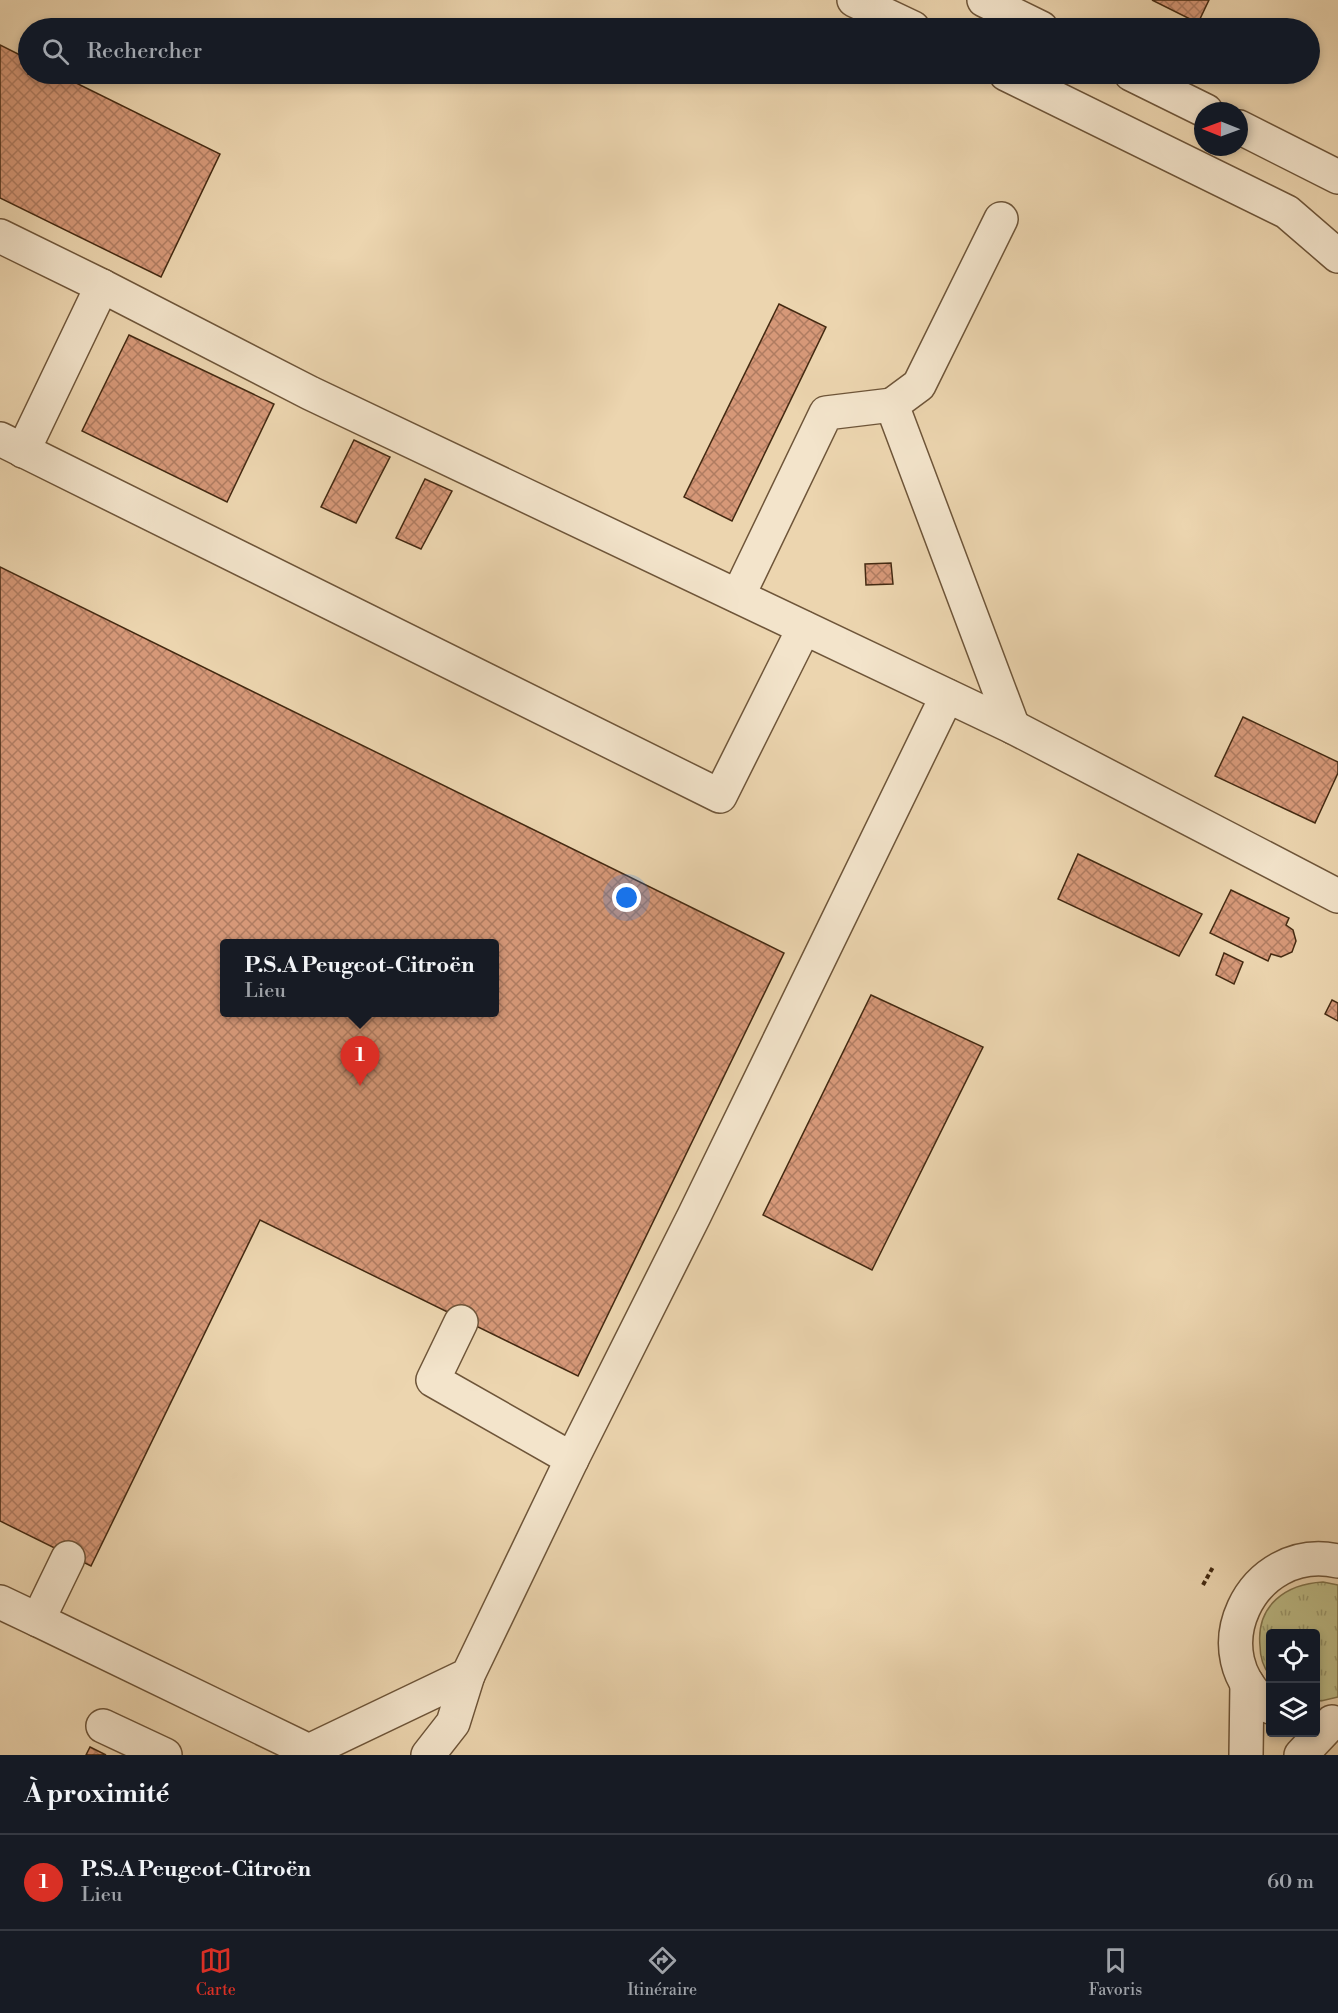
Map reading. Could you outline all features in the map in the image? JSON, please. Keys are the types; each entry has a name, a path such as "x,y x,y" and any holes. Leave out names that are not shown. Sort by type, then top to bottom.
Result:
{"street":[{"path":"854,0 892,18"},
{"path":"984,0 1021,18"},
{"path":"1026,84 1287,212 1338,256"},
{"path":"1151,84 1194,105"},
{"path":"1248,132 1338,177"},
{"path":"738,596 826,412 892,405 919,385 1001,219"},
{"path":"0,236 310,393 1013,727 1338,896"},
{"path":"102,286 12,445 720,796 804,628"},
{"path":"892,405 1013,727"},
{"path":"428,1755 453,1723 468,1675 947,696"},
{"path":"461,1322 433,1380 572,1459"},
{"path":"1266,1704 1247,1683 1238,1660 1236,1635 1240,1615 1248,1597 1261,1581 1277,1569 1300,1560 1334,1554"},
{"path":"38,1620 68,1557"},
{"path":"0,1602 318,1753 468,1675"},
{"path":"1246,1755 1247,1683"},
{"path":"1301,1755 1328,1722"},
{"path":"103,1726 165,1755"}],"path":[{"path":"1203,1585 1213,1567"}],"green space":[{"path":"1323,1582 1338,1585 1338,1697 1321,1701 1320,1629 1266,1629 1266,1669 1260,1650 1260,1632 1268,1608 1286,1592"}],"building":[{"path":"1152,0 1209,0 1200,18 1188,18"},
{"path":"0,45 18,54 18,84 78,84 220,154 161,277 0,198"},
{"path":"779,304 826,327 732,521 684,497"},
{"path":"129,335 274,404 227,502 82,431"},
{"path":"354,440 390,457 356,523 321,507"},
{"path":"425,479 452,491 421,549 396,538"},
{"path":"891,563 893,584 866,585 865,564"},
{"path":"0,567 784,953 578,1376 260,1220 91,1566 0,1521"},
{"path":"1243,717 1338,762 1338,773 1315,823 1215,776"},
{"path":"1078,854 1202,914 1179,956 1058,899"},
{"path":"1231,890 1289,918 1286,925 1293,930 1296,941 1292,952 1281,957 1271,954 1268,961 1210,933"},
{"path":"1224,953 1243,962 1234,984 1216,975"},
{"path":"871,995 983,1047 872,1270 763,1215"},
{"path":"1332,1000 1338,1003 1338,1021 1325,1014"},
{"path":"90,1747 106,1755 86,1755"}],"place":[{"name":"P.S.A Peugeot-Citroën","path":"360,1086"}]}
